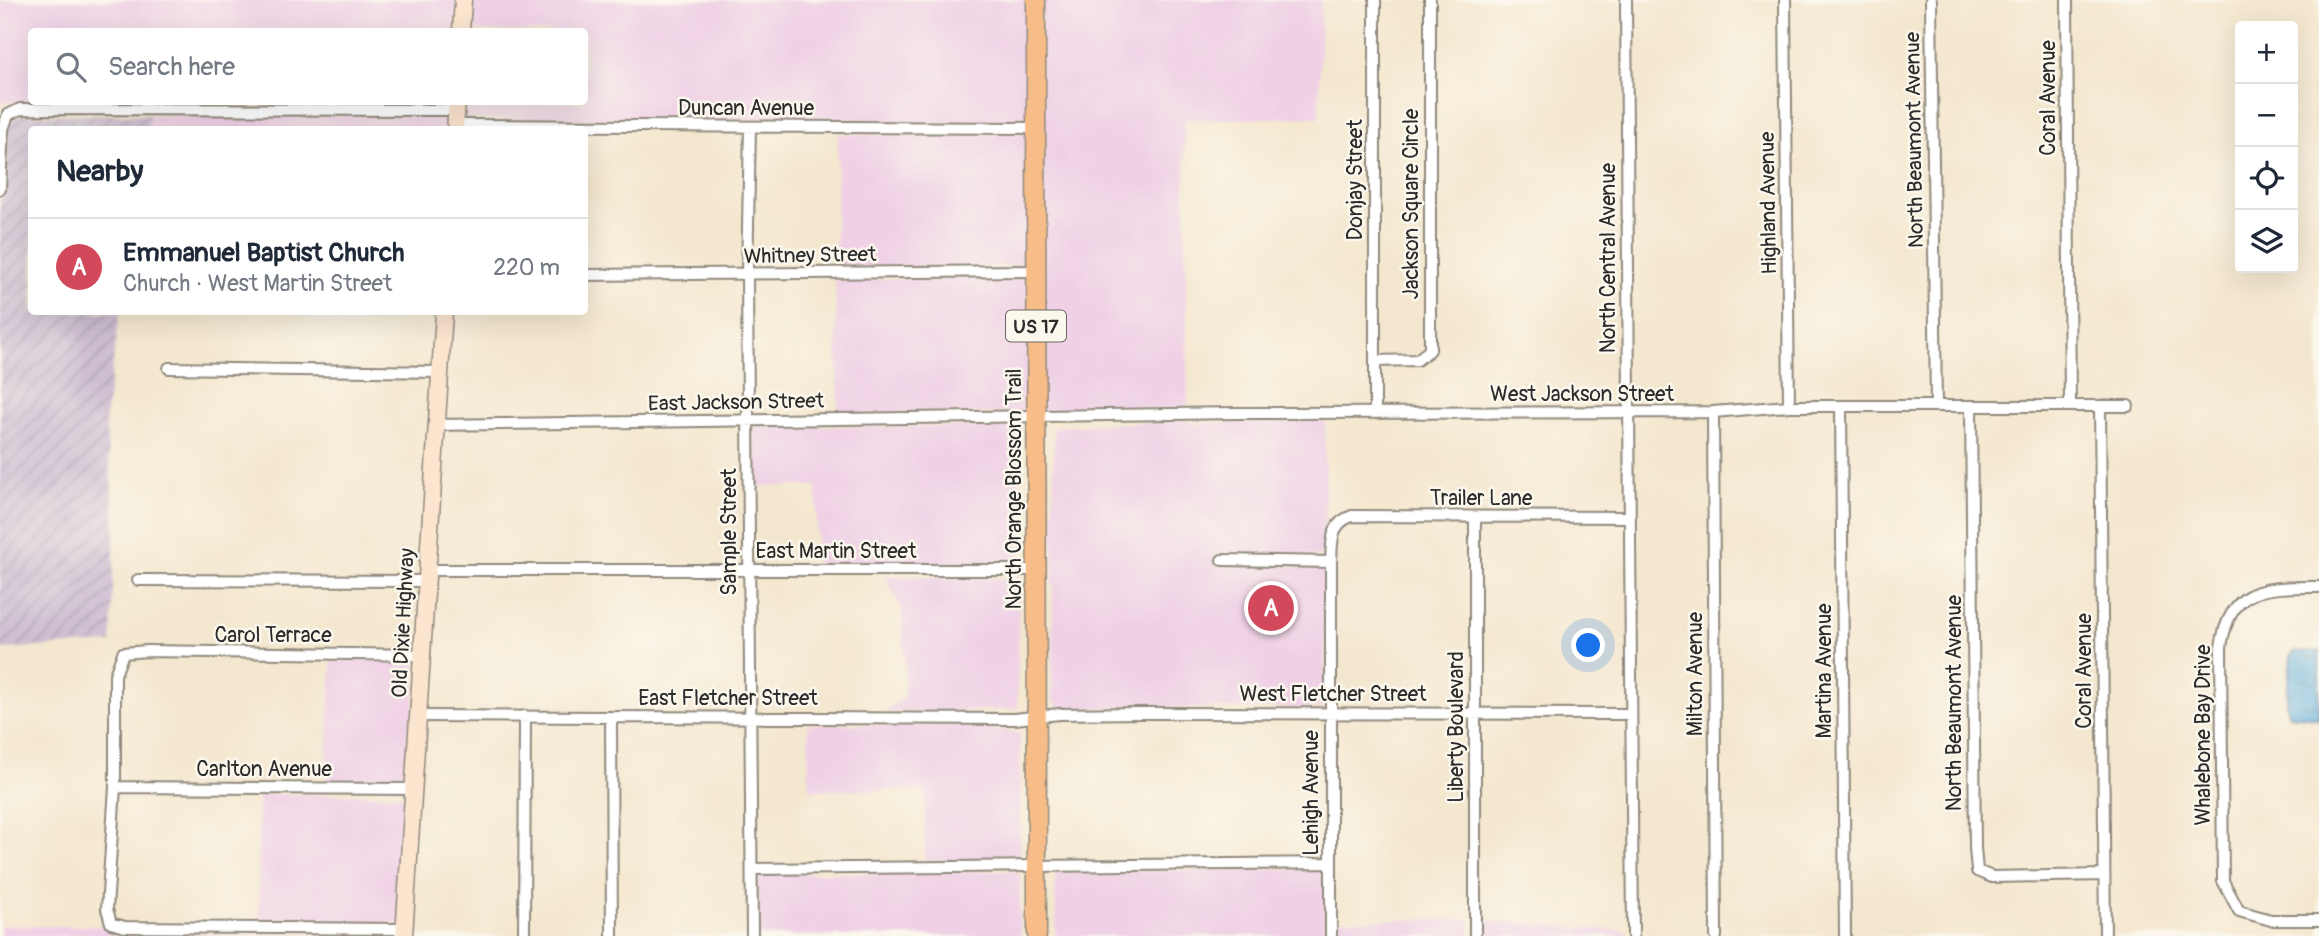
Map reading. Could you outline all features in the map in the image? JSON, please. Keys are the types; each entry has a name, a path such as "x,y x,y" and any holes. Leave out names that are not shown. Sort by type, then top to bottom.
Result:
{"main road":[{"name":"North Orange Blossom Trail","path":"1036,0 1037,936"}],"street":[{"path":"461,28 463,0"},
{"name":"Donjay Street","path":"1375,0 1376,413"},
{"name":"Jackson Square Circle","path":"1375,361 1417,360 1430,350 1430,0"},
{"name":"North Central Avenue","path":"1626,0 1629,714 1633,936"},
{"name":"Highland Avenue","path":"1785,0 1789,406"},
{"name":"North Beaumont Avenue","path":"1931,0 1936,406"},
{"name":"Coral Avenue","path":"2067,0 2070,406"},
{"name":"Duncan Avenue","path":"0,189 3,129 8,115 20,109 456,116 750,128 1036,128"},
{"name":"Sample Street","path":"750,128 747,275 752,936"},
{"name":"Whitney Street","path":"588,275 1036,271"},
{"name":"Old Dixie Highway","path":"404,932 444,315"},
{"path":"169,368 440,372"},
{"name":"West Jackson Street","path":"1036,418 1713,412 1789,406 2128,406"},
{"name":"Martina Avenue","path":"1842,406 1845,936"},
{"name":"North Beaumont Avenue","path":"1971,406 1977,871 1992,877 2104,875"},
{"name":"Coral Avenue","path":"2100,406 2105,936"},
{"name":"Milton Avenue","path":"1713,412 1716,936"},
{"name":"East Jackson Street","path":"436,425 1036,418"},
{"name":"Trailer Lane","path":"1337,525 1352,516 1629,517"},
{"name":"Liberty Boulevard","path":"1475,518 1475,936"},
{"name":"Lehigh Avenue","path":"1331,936 1331,562 1332,534 1337,525"},
{"path":"1222,560 1331,562"},
{"name":"East Martin Street","path":"138,580 748,570 1036,570"},
{"name":"Whalebone Bay Drive","path":"2319,587 2278,587 2248,595 2237,602 2223,632 2223,881 2239,911 2271,920 2319,920"},
{"name":"Carol Terrace","path":"115,788 115,675 117,662 123,653 422,655"},
{"name":"West Fletcher Street","path":"1037,716 1629,714"},
{"name":"East Fletcher Street","path":"419,716 1015,719 1037,716"},
{"path":"524,936 525,716"},
{"path":"611,717 612,936"},
{"path":"115,788 107,909 111,923 125,927 404,932"},
{"name":"Carlton Avenue","path":"115,788 414,789"},
{"path":"752,869 1330,863"}],"shaded area":[{"path":"0,0 458,0 456,28 28,28 28,102 0,102"},
{"path":"468,0 1031,0 1031,122 838,123 837,117 621,121 461,119 462,105 588,105 588,28 466,28"},
{"path":"1041,0 1321,0 1319,117 1184,120 1188,409 1041,412"},
{"path":"21,115 150,115 148,126 28,126 28,315 120,315 105,420 115,521 111,643 0,649 0,200 6,187 8,130 12,120"},
{"path":"150,115 451,115 450,126 149,126"},
{"path":"838,134 1031,134 1031,265 835,268"},
{"path":"1031,277 1031,413 839,414 835,280"},
{"path":"1188,420 1189,424 1325,420 1325,556 1217,554 1217,565 1325,567 1325,708 1059,708 1052,700 1054,427"},
{"path":"754,426 1019,427 1019,564 816,565 817,486 754,486"},
{"path":"885,576 1019,579 1017,709 887,713 887,708 904,698 905,667 902,611"},
{"path":"332,660 417,660 409,783 326,783"},
{"path":"808,724 965,725 1020,733 1020,856 1014,860 925,861 925,790 809,790"},
{"path":"258,794 409,795 400,923 259,922"},
{"path":"1325,868 1326,936 1056,936 1055,872"},
{"path":"1014,871 1020,875 1020,936 759,936 757,874"},
{"path":"1470,919 1470,936 1336,936 1336,920"},
{"path":"1480,920 1626,931 1626,936 1480,936"},
{"path":"0,926 106,926 108,930 125,932 399,935 0,936"}],"water":[{"path":"2295,651 2319,651 2319,718 2289,715 2286,706 2291,655"}],"place":[{"name":"Emmanuel Baptist Church","path":"1271,608"}]}
